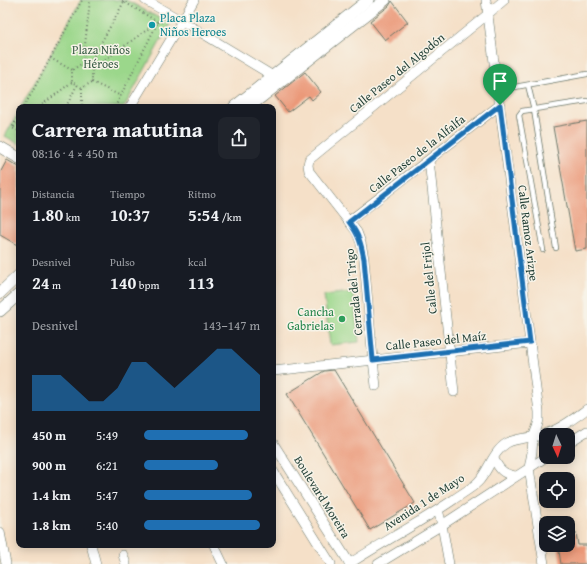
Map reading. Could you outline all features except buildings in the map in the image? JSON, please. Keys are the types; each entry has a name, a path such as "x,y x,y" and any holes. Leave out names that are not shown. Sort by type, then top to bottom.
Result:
{"street":[{"path":"145,0 182,20 277,79"},
{"path":"132,104 194,0"},
{"path":"252,104 277,79 368,0"},
{"path":"239,104 277,79 385,0"},
{"name":"Calle Ramoz Arizpe","path":"486,0 539,412 538,428 533,438 532,452 528,468"},
{"name":"Calle Paseo del Algodón","path":"308,165 308,160 504,0"},
{"name":"Calle Paseo de la Alfalfa","path":"349,222 500,105"},
{"path":"0,147 16,156"},
{"name":"Calle del Frijol","path":"430,160 454,392"},
{"name":"Cerrada del Trigo","path":"308,165 309,171 356,232 361,244 364,259 376,386"},
{"path":"0,293 16,279"},
{"path":"0,311 16,297"},
{"name":"Calle Paseo del Maíz","path":"276,371 530,342"},
{"name":"Avenida 1 de Mayo","path":"349,564 438,510 478,482 498,451 506,444 551,432 587,409"},
{"path":"575,439 587,431"},
{"name":"Boulevard Moreira","path":"276,453 301,486 349,564"},
{"path":"494,459 501,470 509,475 515,476"},
{"path":"378,564 539,461"},
{"path":"528,468 544,564"},
{"path":"276,476 331,564"},
{"path":"288,495 301,486"},
{"path":"438,510 449,564"},
{"path":"0,532 6,564"},
{"path":"92,548 96,564"},
{"path":"215,548 223,564"}],"lane":[{"path":"498,90 587,74"},
{"path":"528,85 534,110 556,248"},
{"path":"543,250 519,115 522,111 587,101"}],"path":[{"path":"26,104 82,0"},
{"path":"83,63 90,0"},
{"path":"121,0 158,22"},
{"path":"88,66 124,2"},
{"path":"92,69 158,22 182,20"},
{"path":"117,104 158,22"},
{"path":"50,58 72,70"},
{"path":"72,70 83,63"},
{"path":"83,63 92,69"},
{"path":"92,69 92,82"},
{"path":"72,70 72,82"},
{"path":"72,82 82,88"},
{"path":"44,104 72,82"},
{"path":"92,82 121,96"},
{"path":"82,88 92,82"},
{"path":"68,104 77,85"},
{"path":"82,88 82,104"},
{"path":"12,128 16,121"},
{"path":"12,128 16,125"},
{"path":"12,128 16,130"}],"green space":[{"name":"Plaza Niños Héroes","path":"81,0 126,0 170,24 126,104 23,104"},
{"path":"16,116 16,142 5,136"},
{"name":"Cancha Gabrielas","path":"353,292 359,342 330,345 324,295"}],"place":[{"name":"Placa Plaza Niños Heroes","path":"152,25"},
{"name":"Cancha Gabrielas","path":"342,319"}],"route":[{"path":"500,105 530,342 373,360 364,259 361,244 356,232 349,222 500,105"}]}
